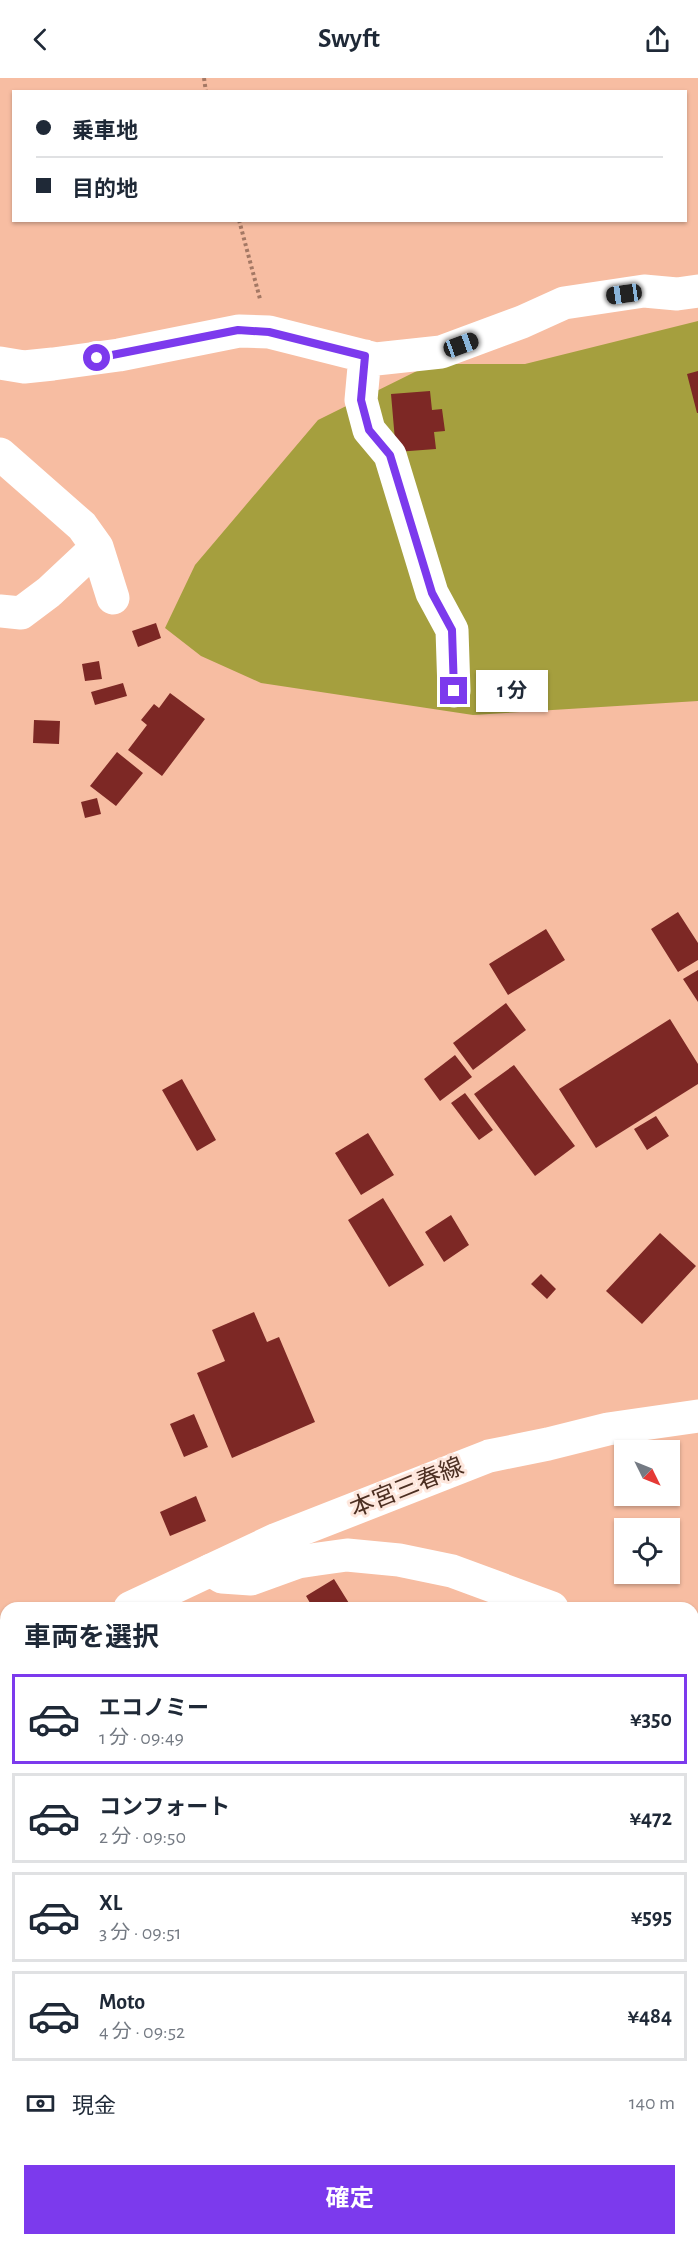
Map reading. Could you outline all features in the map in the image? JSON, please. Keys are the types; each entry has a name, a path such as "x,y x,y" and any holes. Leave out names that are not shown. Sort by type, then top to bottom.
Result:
{"street":[{"path":"0,363 24,367 119,355 238,330 269,332 376,359 441,352 522,322 564,303 644,291 677,294 698,291"},
{"path":"365,356 361,400 369,430 390,455 432,593 452,630 454,691"},
{"path":"0,454 82,526 97,547 113,598"},
{"path":"0,611 21,613 49,592 97,547"},
{"name":"本宮三春線","path":"143,1602 277,1539 489,1456 608,1429 698,1416"},
{"path":"211,1570 222,1577 251,1579 298,1562 347,1555 399,1560 452,1571 532,1602"}],"path":[{"path":"240,222 269,332"}],"shaded area":[{"path":"698,321 698,701 473,715 261,683 201,656 165,628 195,565 318,420 431,364 525,364"}],"building":[{"path":"698,371 698,413 697,413 687,374"},
{"path":"430,391 432,410 442,409 445,431 434,432 436,449 396,452 391,394"},
{"path":"156,623 161,638 138,647 132,631"},
{"path":"99,661 102,679 85,681 82,664"},
{"path":"123,683 127,696 95,705 91,692"},
{"path":"170,693 205,719 162,776 128,750 147,725 141,720 154,704 159,708"},
{"path":"34,720 60,721 59,744 33,743"},
{"path":"117,752 143,773 116,806 90,786"},
{"path":"97,798 101,814 85,818 81,802"},
{"path":"678,912 698,943 698,960 678,972 651,929"},
{"path":"546,929 565,960 508,995 489,964"},
{"path":"698,970 698,1002 683,979"},
{"path":"506,1003 526,1030 473,1070 453,1043"},
{"path":"670,1019 698,1064 698,1084 596,1148 559,1089"},
{"path":"455,1055 472,1077 440,1101 424,1079"},
{"path":"514,1065 575,1146 535,1176 474,1094"},
{"path":"182,1079 216,1140 197,1151 162,1090"},
{"path":"465,1093 493,1130 479,1140 451,1103"},
{"path":"656,1116 669,1136 647,1150 634,1129"},
{"path":"368,1133 394,1175 361,1195 335,1153"},
{"path":"383,1198 424,1265 389,1287 348,1220"},
{"path":"451,1215 469,1245 444,1262 425,1232"},
{"path":"660,1233 696,1266 642,1324 606,1291"},
{"path":"541,1274 556,1289 547,1299 531,1284"},
{"path":"254,1312 267,1342 279,1337 315,1422 232,1458 197,1373 225,1361 212,1330"},
{"path":"194,1414 208,1447 184,1457 170,1424"},
{"path":"196,1496 206,1521 170,1536 160,1512"},
{"path":"334,1579 348,1602 310,1602 306,1596"}],"route":[{"path":"97,358 238,330 269,332 365,356 361,400 369,430 390,455 432,593 452,630 454,691"}]}
